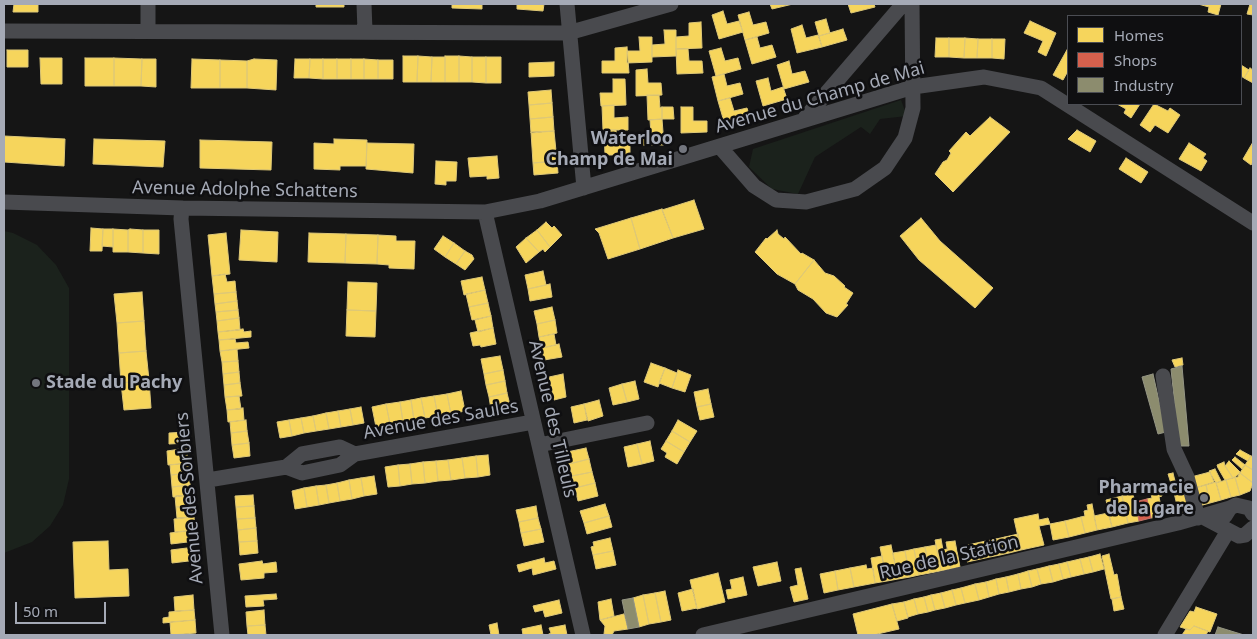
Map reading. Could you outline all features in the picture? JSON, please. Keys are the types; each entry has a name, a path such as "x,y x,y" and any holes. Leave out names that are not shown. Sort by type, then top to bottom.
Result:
{"street":[{"path":"148,4 148,30"},
{"path":"364,4 364,31"},
{"path":"567,4 568,33 584,188"},
{"path":"4,31 148,30 568,33 671,4"},
{"path":"805,119 903,4"},
{"path":"720,147 754,186 776,200 806,202 855,189 885,168 905,138 914,108 912,4"},
{"name":"Avenue du Champ de Mai","path":"485,212 509,208 584,188 913,87 984,77 1041,88 1067,105"},
{"name":"Avenue du Champ de Mai","path":"1068,105 1253,223"},
{"name":"Avenue Adolphe Schattens","path":"4,202 182,208 485,212"},
{"name":"Avenue des Sorbiers","path":"182,208 181,219 222,635"},
{"name":"Avenue des Tilleuls","path":"485,212 583,635"},
{"path":"1163,376 1174,449 1187,477 1201,518 1239,536 1252,532"},
{"name":"Avenue des Saules","path":"208,480 286,466 302,454 340,447 355,454 533,422"},
{"path":"539,445 647,424"},
{"name":"Rue de la Station","path":"703,635 1201,518 1212,512 1236,505 1252,507"},
{"path":"1165,635 1228,531 1224,519 1230,508"}],"shaded area":[{"path":"901,100 907,116 880,119 870,134 861,127 815,157 798,194 772,189 749,167 753,149"},
{"name":"Stade du Pachy","path":"4,231 13,233 37,245 56,265 69,288 69,479 63,505 50,526 32,542 4,553"}],"building: Homes":[{"path":"14,4 38,4 38,12 13,12"},
{"path":"316,4 344,4 344,7 316,7"},
{"path":"452,4 482,4 482,9 452,8"},
{"path":"517,4 544,4 543,11 517,9"},
{"path":"770,4 793,4 772,9"},
{"path":"848,4 874,4 875,7 851,13"},
{"path":"1198,4 1221,4 1218,15 1208,12 1209,7"},
{"path":"1250,4 1253,5 1253,15 1247,14"},
{"path":"723,11 727,24 739,21 743,32 719,39 712,15"},
{"path":"749,12 753,25 766,22 769,33 745,40 738,15"},
{"path":"826,19 830,33 819,36 815,22"},
{"path":"1030,21 1056,33 1046,56 1038,52 1043,41 1024,33"},
{"path":"701,22 702,48 676,49 676,37 689,36 689,23"},
{"path":"802,25 806,38 818,35 822,47 797,53 791,29"},
{"path":"843,29 847,40 822,47 819,36"},
{"path":"664,30 676,30 676,56 652,57 652,45 665,44"},
{"path":"639,37 652,37 652,62 627,63 627,51 640,51"},
{"path":"757,37 760,48 772,45 776,57 752,64 745,40"},
{"path":"936,38 949,38 949,57 935,57"},
{"path":"949,38 965,38 964,58 949,57"},
{"path":"965,38 978,39 977,58 964,58"},
{"path":"978,39 992,39 992,58 977,58"},
{"path":"992,39 1005,39 1004,59 992,58"},
{"path":"627,47 629,73 602,73 602,61 615,61 615,48"},
{"path":"721,48 725,61 738,58 741,69 716,76 709,51"},
{"path":"676,49 688,49 689,61 702,61 703,73 677,74"},
{"path":"7,50 28,50 28,67 7,67"},
{"path":"1067,50 1067,73 1063,80 1053,75"},
{"path":"403,56 418,56 417,82 403,82"},
{"path":"418,56 432,57 431,82 417,82"},
{"path":"445,56 459,56 459,82 445,82"},
{"path":"459,56 472,57 472,82 459,82"},
{"path":"432,57 445,57 445,82 431,82"},
{"path":"472,57 486,57 486,83 472,82"},
{"path":"486,57 501,57 501,83 486,83"},
{"path":"40,58 62,58 62,84 41,84"},
{"path":"85,58 114,58 114,86 85,86"},
{"path":"114,58 142,59 141,86 114,86"},
{"path":"142,59 156,59 156,87 141,86"},
{"path":"192,59 220,60 220,88 191,88"},
{"path":"254,59 277,60 276,90 247,88 247,61"},
{"path":"295,59 310,59 309,78 294,78"},
{"path":"310,59 323,59 323,79 309,78"},
{"path":"323,59 337,59 337,79 323,79"},
{"path":"337,59 351,59 351,79 337,79"},
{"path":"351,59 364,59 364,79 351,79"},
{"path":"364,59 378,60 378,79 364,79"},
{"path":"220,60 247,61 247,88 220,88"},
{"path":"378,60 393,60 393,79 378,79"},
{"path":"789,61 792,74 805,71 809,82 784,89 777,65"},
{"path":"554,62 554,76 529,77 529,63"},
{"path":"1242,66 1249,70 1244,78 1242,77"},
{"path":"1250,68 1253,70 1253,83 1244,78"},
{"path":"647,69 648,83 661,83 662,95 636,96 636,70"},
{"path":"724,74 727,86 740,83 743,94 718,101 712,77"},
{"path":"768,78 771,91 783,87 787,99 763,106 756,81"},
{"path":"613,79 625,79 626,105 601,106 600,93 613,93"},
{"path":"551,90 552,103 529,105 528,92"},
{"path":"647,95 659,95 662,119 648,120"},
{"path":"730,98 734,111 747,108 750,118 725,125 718,101"},
{"path":"552,103 553,117 530,119 529,105"},
{"path":"614,105 614,118 628,117 628,130 603,130 602,106"},
{"path":"1119,105 1139,105 1131,118 1124,113 1126,109"},
{"path":"1153,105 1168,111 1170,108 1180,115 1168,133 1155,125 1150,132 1140,125"},
{"path":"662,107 673,107 674,119 662,119"},
{"path":"681,107 693,107 693,121 707,121 707,132 681,133"},
{"path":"553,117 554,131 531,133 530,119"},
{"path":"990,117 1010,132 953,192 935,174 943,162 947,160 951,153 949,151 966,132 970,136"},
{"path":"662,119 664,145 638,145 637,134 651,134 650,120"},
{"path":"604,130 616,130 617,143 630,142 630,155 605,155"},
{"path":"1077,130 1096,141 1090,152 1068,139"},
{"path":"554,131 557,161 533,163 531,132"},
{"path":"4,136 65,139 64,166 4,162"},
{"path":"94,139 165,141 163,167 93,164"},
{"path":"334,139 367,140 366,166 340,166 340,170 314,169 314,143 334,144"},
{"path":"200,140 272,142 271,170 200,168"},
{"path":"1253,142 1253,162 1251,165 1243,159"},
{"path":"367,143 414,144 413,173 366,169"},
{"path":"1189,143 1206,154 1203,158 1207,161 1201,171 1179,159"},
{"path":"497,156 499,178 487,179 487,176 470,177 468,158"},
{"path":"1126,158 1148,172 1141,183 1119,169"},
{"path":"436,161 457,162 456,181 446,181 446,185 435,184"},
{"path":"557,161 558,173 534,175 533,163"},
{"path":"694,200 704,229 673,238 662,210"},
{"path":"662,209 673,238 640,249 631,218"},
{"path":"631,218 640,249 608,259 599,233 595,229"},
{"path":"921,218 940,241 993,288 975,308 919,260 900,236"},
{"path":"546,222 552,228 554,226 562,235 550,247 537,230"},
{"path":"91,228 103,229 102,251 90,251"},
{"path":"103,229 113,229 113,247 102,246"},
{"path":"113,229 128,230 128,252 113,252"},
{"path":"128,230 143,230 143,253 128,252"},
{"path":"143,230 159,230 159,254 143,253"},
{"path":"241,230 278,232 277,262 239,260"},
{"path":"537,230 550,247 545,252 543,249 539,252 526,238"},
{"path":"777,230 778,234 784,239 785,237 801,254 814,260 795,284 777,274 755,252 766,238"},
{"path":"226,233 230,274 212,276 208,235"},
{"path":"309,233 346,234 345,263 308,262"},
{"path":"346,234 378,235 377,264 345,263"},
{"path":"378,235 396,236 396,241 415,241 414,269 389,268 389,265 377,264"},
{"path":"443,236 454,243 445,257 434,249"},
{"path":"526,238 539,252 526,263 516,247"},
{"path":"454,243 465,251 456,264 445,257"},
{"path":"465,251 472,255 474,259 465,270 456,264"},
{"path":"814,260 825,273 834,276 844,287 853,293 846,304 848,305 837,317 826,313 813,299 798,290 795,284"},
{"path":"543,271 546,285 528,289 525,275"},
{"path":"225,274 227,282 235,281 236,292 214,294 212,276"},
{"path":"482,277 485,290 464,295 461,281"},
{"path":"348,282 377,283 376,311 347,310"},
{"path":"550,284 552,297 530,301 528,289"},
{"path":"485,290 488,303 469,307 466,294"},
{"path":"142,292 144,321 117,323 114,294"},
{"path":"236,292 237,301 215,304 214,294"},
{"path":"237,301 238,310 216,312 215,304"},
{"path":"488,303 491,316 472,320 469,307"},
{"path":"552,307 555,320 537,324 534,311"},
{"path":"238,310 239,318 217,321 216,312"},
{"path":"347,310 376,311 375,337 346,336"},
{"path":"491,316 493,328 478,332 475,320"},
{"path":"239,318 240,330 218,332 217,321"},
{"path":"555,320 557,333 539,337 537,324"},
{"path":"144,321 146,351 119,353 117,323"},
{"path":"493,328 496,344 481,347 480,345 473,346 470,333"},
{"path":"243,329 244,332 251,331 251,337 219,340 218,332"},
{"path":"554,334 556,345 542,348 539,337"},
{"path":"235,339 236,343 248,342 249,348 220,351 219,340"},
{"path":"559,344 562,357 544,360 542,348"},
{"path":"237,349 238,361 222,362 220,351"},
{"path":"146,351 149,380 121,383 119,353"},
{"path":"500,356 503,370 484,374 481,359"},
{"path":"1182,358 1183,365 1175,367 1172,360"},
{"path":"238,361 239,372 223,374 222,362"},
{"path":"651,363 665,368 658,387 644,382"},
{"path":"665,368 677,373 672,388 659,383"},
{"path":"503,370 505,381 486,385 484,374"},
{"path":"678,370 691,375 685,392 672,388"},
{"path":"239,372 240,383 224,385 223,374"},
{"path":"563,374 566,397 554,400 549,377"},
{"path":"149,380 151,408 124,410 121,383"},
{"path":"505,381 507,393 489,397 486,385"},
{"path":"635,381 639,399 627,402 622,384"},
{"path":"240,383 242,396 225,397 224,385"},
{"path":"622,384 627,402 613,405 609,388"},
{"path":"708,389 711,404 697,407 694,392"},
{"path":"461,391 465,411 451,414 447,394"},
{"path":"507,393 510,405 491,409 489,397"},
{"path":"447,394 451,414 438,416 434,396"},
{"path":"239,396 241,409 227,410 225,397"},
{"path":"434,396 438,416 425,418 421,398"},
{"path":"421,398 425,418 414,420 411,400"},
{"path":"411,400 414,420 403,422 400,402"},
{"path":"599,400 603,416 588,421 584,404"},
{"path":"400,402 403,422 390,424 386,404"},
{"path":"386,404 390,424 376,427 372,407"},
{"path":"584,404 587,420 574,423 571,407"},
{"path":"711,404 714,417 700,420 697,407"},
{"path":"361,407 364,423 353,425 350,409"},
{"path":"243,408 244,420 228,422 227,410"},
{"path":"350,409 353,425 341,427 338,411"},
{"path":"338,411 341,427 329,429 326,413"},
{"path":"326,413 329,429 316,431 313,416"},
{"path":"313,416 316,431 304,433 301,418"},
{"path":"301,418 304,433 292,436 289,420"},
{"path":"246,420 247,431 231,433 230,422"},
{"path":"289,420 292,436 280,438 277,422"},
{"path":"678,420 697,431 690,442 672,431"},
{"path":"247,431 249,443 232,445 231,433"},
{"path":"672,431 690,442 684,452 666,441"},
{"path":"187,432 188,443 169,444 169,433"},
{"path":"650,441 654,461 642,464 637,444"},
{"path":"666,441 684,452 677,464 665,457 667,453 661,449"},
{"path":"249,443 250,456 234,458 232,445"},
{"path":"637,444 642,464 628,467 624,447"},
{"path":"187,448 188,463 168,465 167,451"},
{"path":"586,448 589,459 569,464 567,452"},
{"path":"1240,450 1251,456 1248,461 1236,454"},
{"path":"488,455 490,475 478,477 476,456"},
{"path":"476,456 478,477 465,478 462,458"},
{"path":"1251,456 1253,457 1253,470 1245,465"},
{"path":"1235,457 1245,465 1242,469 1232,460"},
{"path":"462,458 465,478 451,480 448,460"},
{"path":"589,459 592,472 572,476 569,464"},
{"path":"448,460 451,480 438,481 436,461"},
{"path":"436,461 438,481 425,483 423,462"},
{"path":"1229,461 1240,472 1238,477 1233,478 1225,466"},
{"path":"423,462 425,483 412,484 410,464"},
{"path":"1224,462 1233,478 1225,480 1218,468 1217,465"},
{"path":"188,463 189,473 171,475 170,465"},
{"path":"410,464 412,484 400,486 398,465"},
{"path":"398,465 400,486 388,487 385,467"},
{"path":"1245,465 1253,470 1253,483 1240,473"},
{"path":"1215,469 1221,481 1216,483 1209,471"},
{"path":"592,472 595,483 575,488 572,476"},
{"path":"1210,472 1214,482 1195,488 1191,477"},
{"path":"189,473 190,485 172,487 171,475"},
{"path":"1173,473 1176,485 1185,482 1186,490 1174,493 1168,474"},
{"path":"1240,473 1253,483 1250,491 1240,495 1235,477"},
{"path":"374,476 377,494 364,496 361,478"},
{"path":"1235,477 1240,495 1231,497 1226,480"},
{"path":"361,478 364,496 352,499 349,480"},
{"path":"349,480 352,499 340,501 337,483"},
{"path":"1226,480 1231,497 1221,500 1216,483"},
{"path":"1216,482 1221,500 1210,503 1206,485"},
{"path":"337,483 340,501 329,503 326,485"},
{"path":"595,483 598,496 578,501 575,488"},
{"path":"190,485 191,495 173,497 172,487"},
{"path":"326,485 329,503 319,505 316,486"},
{"path":"1160,485 1162,496 1159,497 1163,516 1151,518 1147,499 1152,498 1149,487"},
{"path":"1206,485 1210,503 1199,506 1195,488"},
{"path":"316,486 319,505 307,507 304,488"},
{"path":"304,488 307,507 295,509 292,491"},
{"path":"1186,490 1191,509 1179,513 1174,493"},
{"path":"1133,494 1139,521 1128,523 1122,496"},
{"path":"191,495 193,506 176,507 175,496"},
{"path":"253,495 254,506 236,507 235,496"},
{"path":"1122,496 1128,523 1112,527 1106,500"},
{"path":"605,504 609,516 584,523 580,511"},
{"path":"1092,504 1097,530 1085,533 1081,517 1085,516 1084,511 1088,510 1087,505"},
{"path":"193,506 194,517 177,518 176,507"},
{"path":"254,506 255,518 237,519 236,507"},
{"path":"536,506 538,518 519,522 516,510"},
{"path":"1108,513 1112,527 1097,530 1094,516"},
{"path":"1038,514 1039,520 1048,518 1050,524 1039,526 1044,545 1021,550 1014,519"},
{"path":"609,516 612,527 587,534 584,523"},
{"path":"194,517 195,530 175,532 174,519"},
{"path":"1081,517 1085,533 1069,537 1065,521"},
{"path":"255,518 256,528 238,530 237,519"},
{"path":"538,518 541,529 521,533 519,522"},
{"path":"1065,521 1069,537 1053,540 1050,524"},
{"path":"256,528 257,541 239,542 238,530"},
{"path":"541,529 544,542 524,546 521,533"},
{"path":"195,530 196,541 171,544 170,533"},
{"path":"1018,534 1021,550 1009,553 1005,537"},
{"path":"1005,537 1009,553 1000,555 996,539"},
{"path":"610,538 613,551 593,555 591,547 594,546 593,542"},
{"path":"941,539 943,550 947,549 951,569 941,571 935,540"},
{"path":"996,539 1000,555 990,557 986,541"},
{"path":"108,541 109,570 128,569 129,596 75,598 73,542"},
{"path":"257,541 258,553 240,555 239,542"},
{"path":"955,541 960,567 951,569 946,542"},
{"path":"986,541 990,557 967,562 963,546"},
{"path":"891,545 898,579 887,581 880,547"},
{"path":"936,545 941,571 930,573 925,547"},
{"path":"195,547 197,560 172,563 171,550"},
{"path":"925,547 930,573 919,575 914,549"},
{"path":"914,549 919,575 910,577 905,551"},
{"path":"613,551 616,565 596,569 593,555"},
{"path":"905,551 910,577 898,579 893,553"},
{"path":"1100,554 1104,569 1093,572 1089,557"},
{"path":"1109,554 1114,575 1117,574 1121,597 1111,599 1102,556"},
{"path":"882,556 887,581 875,583 871,558"},
{"path":"1089,557 1093,572 1084,574 1080,559"},
{"path":"544,558 545,563 554,561 556,569 533,575 532,568 519,572 517,565"},
{"path":"1080,559 1084,574 1071,577 1067,562"},
{"path":"262,561 263,564 276,562 277,572 264,573 264,578 241,580 239,564"},
{"path":"777,562 781,581 758,586 753,567"},
{"path":"1067,562 1071,577 1063,579 1059,564"},
{"path":"1059,564 1063,579 1053,582 1049,566"},
{"path":"866,565 867,569 873,568 875,583 854,587 850,568"},
{"path":"1049,566 1053,582 1041,584 1037,569"},
{"path":"801,568 808,599 794,602 790,587 798,585 795,569"},
{"path":"850,568 854,587 838,590 835,571"},
{"path":"1037,569 1041,584 1032,587 1028,571"},
{"path":"835,571 838,590 824,593 820,574"},
{"path":"1028,571 1032,587 1021,589 1018,574"},
{"path":"718,573 725,602 697,609 690,580"},
{"path":"1018,574 1021,589 1009,592 1006,577"},
{"path":"743,577 747,595 728,599 726,590 732,589 730,580"},
{"path":"1006,577 1009,592 999,594 996,579"},
{"path":"996,579 999,594 989,597 986,582"},
{"path":"986,582 989,597 979,600 975,584"},
{"path":"975,584 979,600 965,603 961,588"},
{"path":"961,588 965,603 956,605 952,590"},
{"path":"693,589 697,608 682,611 678,593"},
{"path":"952,590 956,605 945,608 941,593"},
{"path":"665,591 671,620 661,622 655,593"},
{"path":"655,593 661,622 649,624 643,595"},
{"path":"941,593 945,608 935,610 931,595"},
{"path":"276,594 277,599 263,600 264,606 246,607 245,596"},
{"path":"193,595 194,610 175,611 174,597"},
{"path":"643,595 649,624 639,627 633,598"},
{"path":"931,595 935,610 928,612 924,597"},
{"path":"924,597 928,612 918,614 914,599"},
{"path":"1121,597 1124,609 1114,611 1112,599"},
{"path":"611,599 614,616 600,620 598,602"},
{"path":"914,599 918,614 908,617 904,602"},
{"path":"559,600 562,613 545,617 543,610 535,612 533,606"},
{"path":"904,602 908,618 897,621 892,604"},
{"path":"892,604 899,629 873,635 858,635 853,614"},
{"path":"1196,607 1217,614 1210,632 1194,626 1190,630 1180,627 1190,611 1194,612"},
{"path":"194,610 195,620 163,623 163,618 169,617 169,612"},
{"path":"264,610 265,625 247,626 246,612"},
{"path":"624,614 628,629 614,631 612,635 604,634 605,626 600,620"},
{"path":"195,620 196,633 171,635 170,622"},
{"path":"497,623 499,635 491,635 489,625"},
{"path":"265,625 266,635 248,635 247,626"},
{"path":"541,625 543,635 523,635 522,629"},
{"path":"565,625 567,635 547,635 551,633 549,628"},
{"path":"1194,626 1208,631 1206,635 1182,635 1186,629 1190,630"}],"building: Shops":[{"path":"1147,499 1151,518 1139,521 1135,502"}],"building: Industry":[{"path":"1182,366 1189,446 1179,446 1171,369"},
{"path":"1153,374 1166,432 1158,434 1142,377"},
{"path":"633,598 639,627 628,629 622,600"},
{"path":"1218,627 1244,635 1215,635"}],"place":[{"name":"Waterloo Champ de Mai","path":"683,149"},
{"name":"Stade du Pachy","path":"36,383"},
{"name":"Pharmacie de la gare","path":"1204,498"}]}
